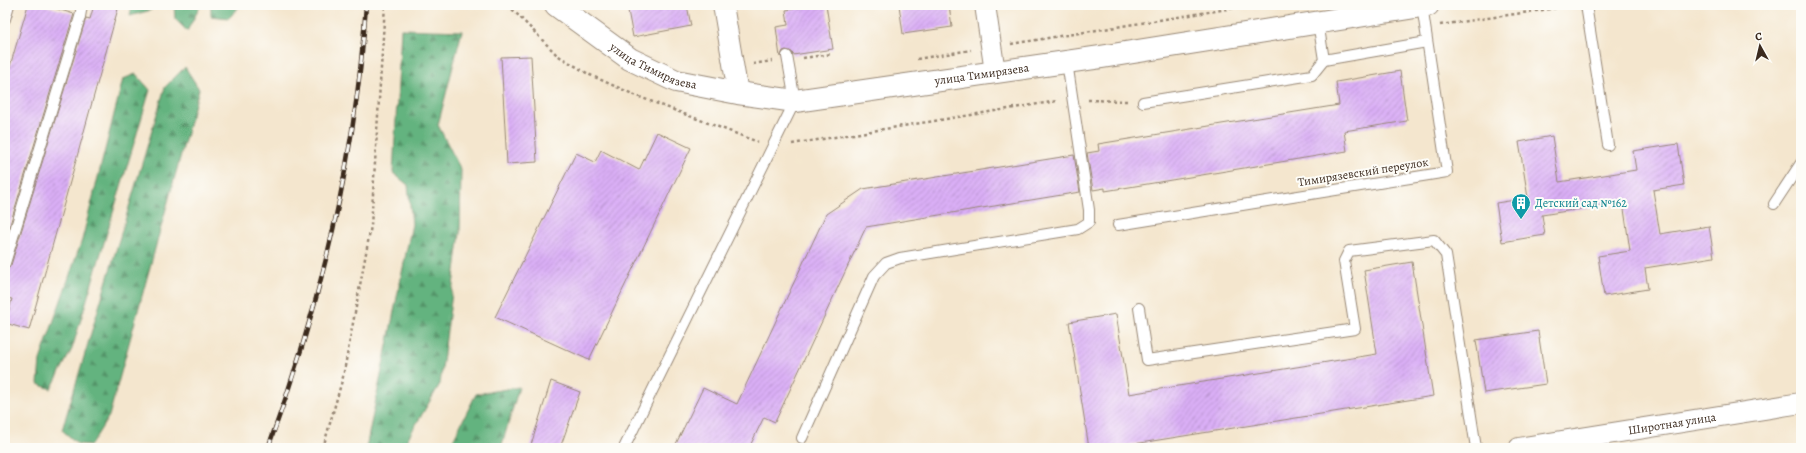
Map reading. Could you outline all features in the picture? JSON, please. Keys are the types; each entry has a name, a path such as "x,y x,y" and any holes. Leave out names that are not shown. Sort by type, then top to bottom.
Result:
{"main road":[{"name":"улица Тимирязева","path":"556,5 630,59 676,81 738,93 795,101 1067,62 1425,6"}],"street":[{"path":"723,5 738,93"},
{"path":"985,5 996,72"},
{"name":"Широтная улица","path":"1519,448 1563,445 1801,403"}],"lane":[{"path":"5,20 9,5"},
{"path":"5,263 80,17 82,5"},
{"path":"1586,5 1608,145"},
{"name":"Тимирязевский переулок","path":"1118,225 1447,172 1425,27 1425,6"},
{"path":"1318,22 1324,60"},
{"path":"1143,102 1312,75 1324,60 1427,42"},
{"path":"624,448 795,101 787,56"},
{"path":"802,438 874,276 886,263 900,258 1078,229 1089,222 1089,210 1067,62"},
{"path":"1774,204 1801,163"},
{"path":"1139,308 1148,360 1355,329 1344,261 1349,251 1434,240 1446,254 1476,448"}],"path":[{"path":"322,448 343,377 371,226 385,5"},
{"path":"915,59 1252,5"},
{"path":"1425,27 1574,5"},
{"path":"1072,99 1143,102"}],"green space":[{"path":"132,5 153,5 151,10 130,16"},
{"path":"174,5 201,5 187,31 175,19"},
{"path":"211,5 240,6 229,18 211,16"},
{"path":"401,29 462,31 438,125 461,170 460,233 440,384 402,448 366,448 412,224 408,185 393,173"},
{"path":"185,67 199,89 109,416 91,445 78,444 62,430 165,87"},
{"path":"136,74 150,90 72,349 51,389 38,384 40,360 82,240 123,79"},
{"path":"519,387 501,448 449,448 476,394"}],"building":[{"path":"28,5 44,5 74,14 5,241 5,83"},
{"path":"94,5 119,5 29,330 5,323 12,299 5,298 5,269 9,268 11,265 86,18 90,19"},
{"path":"627,5 687,5 691,26 633,37"},
{"path":"826,5 833,49 793,55 792,52 786,50 783,51 780,57 776,27 788,25 786,10"},
{"path":"899,5 949,5 952,27 903,34"},
{"path":"531,56 537,162 507,164 501,57"},
{"path":"1400,71 1407,121 1344,131 1347,151 1105,191 1105,188 1093,190 1087,153 1099,151 1098,144 1339,105 1336,82"},
{"path":"657,132 691,148 589,360 495,317 576,153 595,162 601,150 639,170"},
{"name":"Детский сад №162","path":"1552,136 1559,182 1636,170 1633,151 1678,144 1684,185 1653,190 1660,234 1709,226 1714,257 1645,268 1648,289 1604,296 1598,256 1630,251 1623,202 1542,215 1545,235 1502,242 1496,203 1528,198 1519,142"},
{"path":"1074,155 1080,192 866,227 775,422 764,417 749,448 674,448 703,388 737,404 826,214 863,189"},
{"path":"1412,262 1433,396 1109,448 1089,448 1069,322 1116,314 1129,394 1377,354 1364,270"},
{"path":"1538,331 1546,384 1484,393 1476,340"},
{"path":"551,381 580,392 560,448 530,448"}],"railway":[{"path":"268,448 287,395 304,340 333,230 354,118 366,5"}],"place":[{"name":"Детский сад №162","path":"1521,220"}]}
